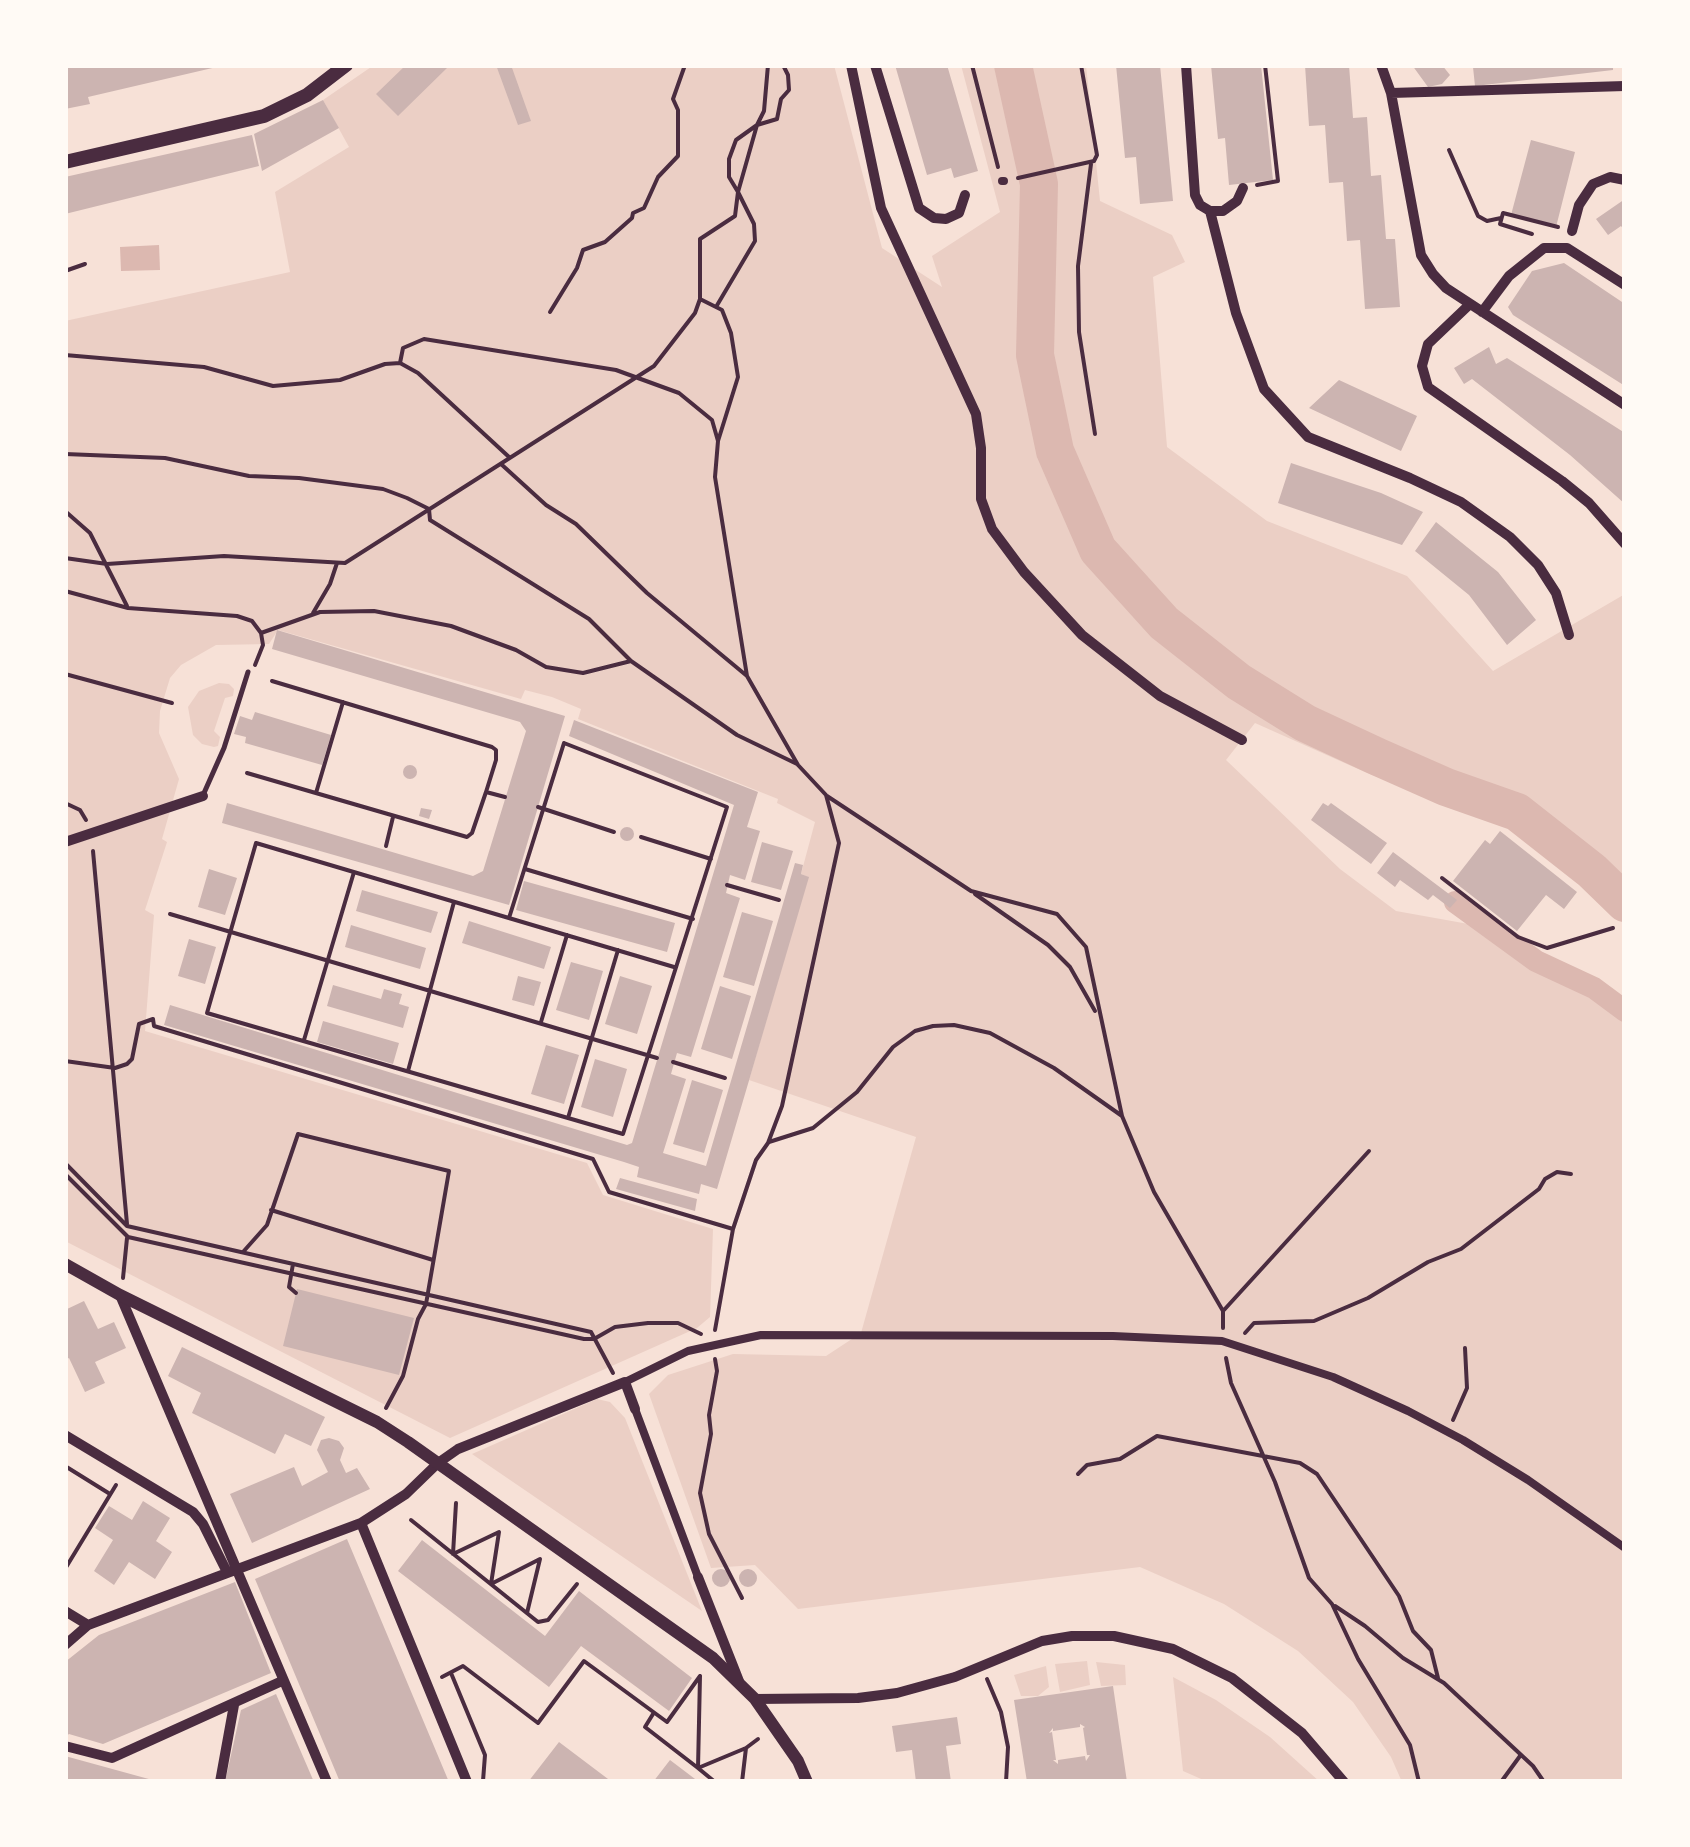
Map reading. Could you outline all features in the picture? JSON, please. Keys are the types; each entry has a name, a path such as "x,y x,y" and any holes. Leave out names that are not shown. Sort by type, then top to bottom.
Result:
{"main road":[{"path":"65,162 264,116 307,94 346,65"}],"street":[{"path":"851,65 881,208 976,414 980,499 992,529 1024,572 1082,635 1160,696 1242,740"},
{"path":"875,65 919,208 934,218 946,219 959,213 965,195"},
{"path":"1186,65 1194,195 1210,211 1230,208 1243,188"},
{"path":"1381,65 1392,93 1421,255 1446,288 1625,406"},
{"path":"1392,93 1624,86"},
{"path":"1572,231 1580,204 1593,184 1610,177 1625,180"},
{"path":"1210,211 1236,313 1264,390 1308,437 1461,502 1510,536 1538,565 1556,593 1570,636"},
{"path":"1482,312 1509,276 1544,248 1568,248 1625,285"},
{"path":"1470,304 1428,344 1422,378 1428,387 1562,481 1625,544"},
{"path":"65,842 203,796"},
{"path":"65,1264 377,1422 438,1463 678,1631 739,1682 798,1761 807,1782"},
{"path":"120,1295 232,1570 327,1782"},
{"path":"65,1645 88,1626 360,1523 406,1494 458,1449 625,1382 688,1351 761,1335 1129,1336 1222,1341 1333,1377 1448,1432 1528,1480 1625,1548"},
{"path":"625,1382 739,1682"},
{"path":"65,1434 186,1507 203,1524 232,1570"},
{"path":"186,1507 202,1489"},
{"path":"360,1523 468,1782"},
{"path":"65,1611 88,1626"},
{"path":"755,1699 858,1698 897,1693 955,1677 1029,1645 1072,1636 1114,1636 1172,1649 1254,1692 1302,1732 1344,1782"},
{"path":"65,1746 112,1758 282,1681"},
{"path":"220,1782 234,1704"}],"lane":[{"path":"203,796 224,748 248,672"}],"path":[{"path":"550,312 578,268 584,250 605,242 632,218 632,213 644,208 658,177 678,156 678,110 673,99 684,65"},
{"path":"65,558 107,564 224,556 345,564 654,366 695,313 700,299 700,239 735,216 738,192 764,111 768,65"},
{"path":"716,307 755,241 754,224 729,177 729,159 736,140 757,125 777,119 788,90 783,65"},
{"path":"972,65 1003,181 1090,164"},
{"path":"1081,65 1096,155 1090,164 1078,266 1079,332 1095,434"},
{"path":"1243,188 1278,181 1264,65"},
{"path":"1449,150 1478,216 1488,222 1501,218"},
{"path":"1532,234 1500,224 1503,213 1572,231"},
{"path":"65,270 85,264"},
{"path":"700,299 722,310 731,333 738,377 718,441 715,476 747,676"},
{"path":"400,363 403,348 424,339 636,376 679,393 712,420 718,441"},
{"path":"65,356 204,367 272,386 340,380 385,364 400,363 418,373 509,457"},
{"path":"65,454 165,458 249,476 300,478 383,490 429,509"},
{"path":"500,463 546,505 576,524 647,592 747,676 798,764 826,795 1003,911 1070,968 1099,1017"},
{"path":"429,509 430,520 590,619 631,661 737,734 798,764"},
{"path":"65,511 90,533 128,608"},
{"path":"312,615 337,563"},
{"path":"65,591 128,608 236,616 252,621 262,633 263,645 258,663 248,672"},
{"path":"262,633 312,615 374,611 451,626 516,650 546,667 583,673 631,661"},
{"path":"65,674 172,703"},
{"path":"247,773 467,837 472,833 496,760 492,747 272,681"},
{"path":"316,794 342,702"},
{"path":"510,918 564,743 727,806 708,880 674,967 623,1134 208,1013 256,844 674,967"},
{"path":"486,792 505,797"},
{"path":"742,1598 710,1534 700,1493 717,1371 713,1344 733,1229 756,1160 768,1143 782,1106 839,843 826,795"},
{"path":"65,802 80,810 88,824"},
{"path":"541,808 614,832"},
{"path":"386,846 393,817"},
{"path":"641,838 711,859"},
{"path":"93,850 128,1236 123,1278"},
{"path":"526,869 693,919"},
{"path":"304,1042 354,872"},
{"path":"1442,878 1518,937 1547,948 1613,928"},
{"path":"727,885 780,900"},
{"path":"971,891 1057,914 1086,947 1122,1116 1154,1192 1223,1311 1222,1341 1232,1383 1308,1578 1332,1604 1366,1626 1403,1658 1438,1678 1544,1782"},
{"path":"407,1072 454,902"},
{"path":"170,914 657,1058"},
{"path":"540,1023 567,935"},
{"path":"568,1118 618,950"},
{"path":"65,1061 114,1068 132,1059 139,1024 153,1019 154,1026 593,1158 608,1192 733,1229"},
{"path":"768,1143 814,1128 857,1092 894,1048 915,1031 933,1026 954,1025 990,1033 1054,1068 1122,1116"},
{"path":"674,1062 726,1078"},
{"path":"243,1252 267,1224 298,1134 449,1170 426,1304 403,1376 386,1408"},
{"path":"1223,1311 1370,1151"},
{"path":"65,1163 127,1226 591,1332 616,1377 625,1382"},
{"path":"1234,1345 1254,1324 1314,1321 1368,1298 1428,1262 1462,1249 1557,1172 1571,1174"},
{"path":"65,1174 128,1236 584,1340 615,1327 678,1322 713,1344"},
{"path":"271,1210 433,1260"},
{"path":"293,1264 289,1286 296,1293"},
{"path":"1448,1432 1467,1388 1465,1348"},
{"path":"1078,1474 1087,1465 1120,1459 1157,1436 1300,1463 1318,1474 1400,1596 1413,1631 1431,1650 1438,1678"},
{"path":"65,1466 110,1494"},
{"path":"65,1569 118,1480"},
{"path":"453,1554 456,1503"},
{"path":"410,1520 538,1622 548,1620 578,1583"},
{"path":"453,1554 500,1532 491,1584"},
{"path":"491,1584 540,1559 527,1613"},
{"path":"1332,1604 1358,1659 1410,1745 1419,1782"},
{"path":"427,1685 463,1666 538,1723 584,1660 667,1722 700,1676 698,1768"},
{"path":"982,1666 1005,1729 1006,1782"},
{"path":"451,1673 485,1755 483,1782"},
{"path":"654,1713 645,1727 715,1782"},
{"path":"698,1768 746,1748 758,1738"},
{"path":"742,1782 746,1748"},
{"path":"1501,1782 1520,1756"}],"shaded area":[{"path":"374,65 834,65 882,248 942,287 932,256 1000,212 961,65 1086,65 1100,201 1172,235 1185,262 1153,277 1167,447 1267,521 1407,576 1493,671 1625,594 1625,912 1571,865 1495,816 1490,821 1367,773 1255,723 1226,760 1340,869 1396,911 1474,925 1595,981 1625,1004 1625,1782 1402,1782 1391,1757 1353,1702 1298,1651 1224,1604 1140,1567 798,1609 755,1565 711,1568 649,1394 668,1375 733,1354 826,1356 861,1333 916,1137 749,1080 808,877 801,874 815,822 777,803 778,799 578,719 581,709 552,697 525,690 521,699 278,630 269,644 216,645 181,665 170,678 160,711 159,733 179,779 162,839 167,842 145,910 154,915 145,1031 587,1163 603,1195 713,1229 710,1317 697,1328 450,1438 65,1241 65,321 290,272 275,192 349,147 323,100"},
{"path":"159,245 160,270 121,271 120,247"},
{"path":"219,683 234,689 233,696 225,698 214,731 220,737 218,746 214,747 202,744 193,735 188,707 199,691"},
{"path":"597,1399 610,1402 625,1418 702,1611 472,1454"},
{"path":"1087,1661 1090,1685 1060,1692 1055,1664"},
{"path":"1096,1662 1125,1665 1126,1685 1101,1686"},
{"path":"1046,1666 1049,1687 1038,1696 1021,1696 1014,1675"},
{"path":"1173,1677 1216,1700 1270,1737 1320,1782 1208,1782 1183,1771"}],"building":[{"path":"65,65 221,66 88,97 90,104 65,109"},
{"path":"406,65 448,67 398,116 376,94"},
{"path":"496,65 511,65 531,121 518,125"},
{"path":"895,65 947,65 978,171 954,178 951,168 927,175"},
{"path":"1116,65 1160,65 1173,201 1140,204 1136,157 1125,158"},
{"path":"1211,65 1261,65 1273,180 1229,185 1225,138 1218,139"},
{"path":"1305,65 1349,65 1353,118 1367,117 1371,176 1381,175 1386,239 1395,239 1400,307 1365,309 1360,240 1347,241 1343,182 1329,183 1325,125 1309,126"},
{"path":"1412,65 1442,65 1450,75 1442,84 1428,87"},
{"path":"1613,65 1613,70 1475,86 1473,67"},
{"path":"323,100 339,128 262,171 254,134"},
{"path":"252,135 259,166 65,214 65,177"},
{"path":"1531,140 1575,152 1556,227 1511,215"},
{"path":"1625,199 1625,231 1621,226 1608,235 1596,219"},
{"path":"1564,263 1625,304 1625,386 1513,315 1508,307 1532,271"},
{"path":"1489,347 1496,364 1507,358 1625,433 1625,504 1570,455 1472,379 1464,384 1454,368"},
{"path":"1339,380 1417,416 1401,451 1309,408"},
{"path":"1291,463 1381,493 1423,512 1402,545 1278,503"},
{"path":"1436,522 1498,572 1536,620 1507,645 1469,595 1415,551"},
{"path":"277,630 565,716 509,905 222,823 227,803 473,876 483,871 526,731 520,722 272,649"},
{"path":"255,712 331,735 322,765 245,743 246,737 234,734 240,716 252,720"},
{"path":"574,720 758,792 747,827 760,831 745,880 730,875 726,893 740,898 691,1057 677,1053 671,1074 686,1079 663,1153 706,1166 795,863 803,865 801,874 809,877 717,1189 701,1184 699,1194 637,1177 639,1167 624,1162 164,1025 170,1005 627,1145 632,1143 734,805 569,736"},
{"path":"410,765 417,772 410,779 403,772"},
{"path":"1323,803 1331,803 1387,843 1371,864 1311,820"},
{"path":"421,808 432,810 429,819 419,816"},
{"path":"627,827 634,834 627,841 620,834"},
{"path":"1500,831 1577,892 1564,909 1546,895 1517,931 1453,881 1485,840 1490,844"},
{"path":"762,842 793,851 781,890 751,882"},
{"path":"1393,852 1457,900 1450,908 1433,895 1428,900 1400,880 1395,887 1377,873"},
{"path":"209,869 237,878 225,915 198,907"},
{"path":"524,881 675,923 667,952 516,910"},
{"path":"362,890 438,912 431,933 356,911"},
{"path":"742,912 773,921 754,986 723,977"},
{"path":"469,921 551,947 544,969 462,943"},
{"path":"351,925 426,948 420,969 345,947"},
{"path":"189,939 216,947 205,984 178,976"},
{"path":"571,962 603,971 589,1020 556,1010"},
{"path":"518,976 541,982 534,1006 512,1000"},
{"path":"620,976 652,986 637,1034 605,1024"},
{"path":"333,985 381,999 384,989 402,994 399,1004 409,1007 403,1028 327,1006"},
{"path":"720,986 751,996 732,1059 701,1049"},
{"path":"323,1021 399,1043 393,1064 317,1042"},
{"path":"546,1045 579,1055 564,1104 531,1094"},
{"path":"595,1059 627,1069 613,1117 581,1107"},
{"path":"692,1080 723,1090 704,1153 673,1144"},
{"path":"620,1178 697,1199 695,1211 616,1189"},
{"path":"297,1289 414,1318 399,1375 283,1346"},
{"path":"84,1301 98,1329 114,1322 126,1348 95,1362 105,1383 85,1392 69,1358 65,1360 65,1310"},
{"path":"182,1347 325,1417 311,1446 285,1434 275,1454 192,1413 201,1393 168,1376"},
{"path":"321,1440 339,1441 344,1448 340,1460 346,1473 357,1468 370,1489 252,1543 230,1494 294,1467 302,1486 328,1472 317,1450"},
{"path":"143,1501 170,1518 156,1541 172,1552 155,1579 129,1562 114,1585 94,1571 113,1540 95,1528 109,1506 132,1520"},
{"path":"347,1539 449,1782 340,1782 255,1579"},
{"path":"422,1540 545,1636 579,1591 692,1678 669,1711 581,1646 549,1687 398,1571"},
{"path":"721,1569 730,1578 721,1587 712,1578"},
{"path":"748,1569 755,1571 755,1585 748,1587 741,1585 739,1578 741,1571"},
{"path":"235,1582 271,1673 103,1744 69,1734 65,1737 65,1662 99,1635"},
{"path":"1113,1686 1127,1782 1027,1782 1014,1700","holes":["1080,1724 1085,1727 1090,1755 1086,1761 1085,1756 1058,1760 1058,1764 1053,1760 1052,1732 1049,1733 1053,1728"]},
{"path":"276,1694 314,1782 225,1782 241,1710"},
{"path":"957,1717 961,1744 946,1746 951,1782 916,1782 912,1750 896,1752 892,1726"},
{"path":"559,1742 612,1782 528,1782"},
{"path":"65,1756 156,1781 156,1782 65,1782"},
{"path":"670,1760 699,1782 653,1782"}],"waterway":[{"path":"1013,65 1039,184 1035,355 1055,451 1098,550 1164,623 1239,682 1305,723 1446,787 1517,812 1592,871 1625,903"},
{"path":"1455,902 1536,961 1594,988 1625,1011"}]}
